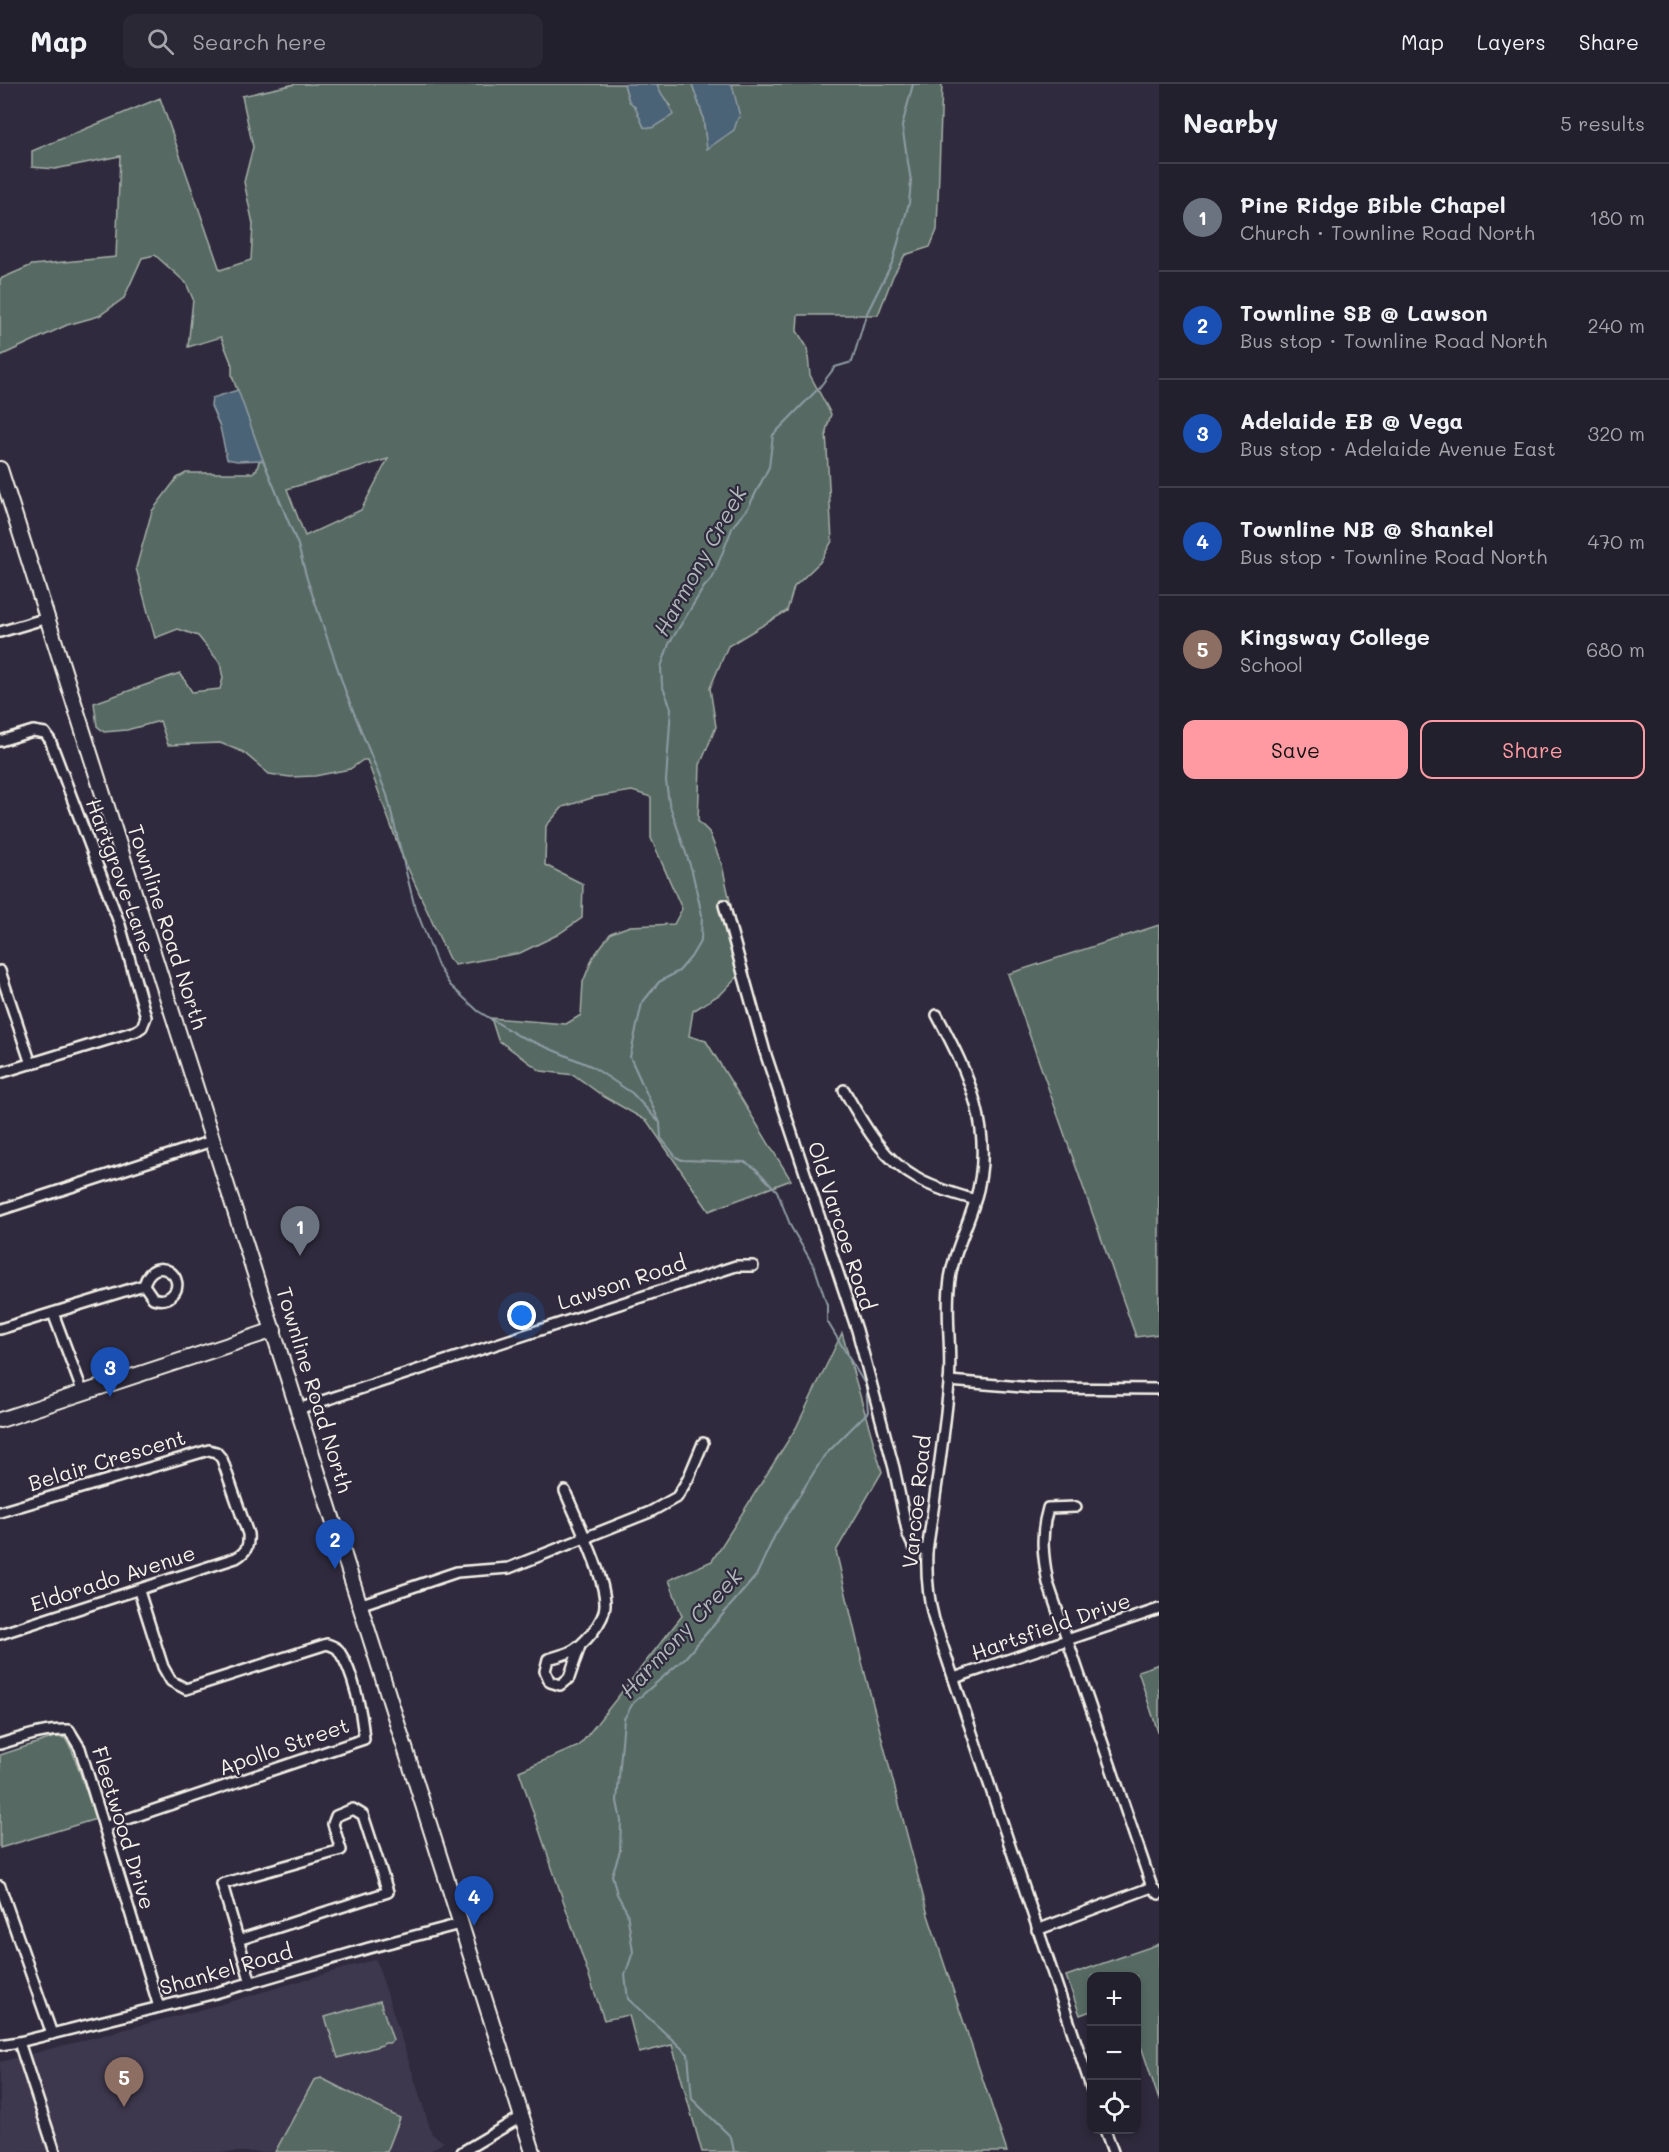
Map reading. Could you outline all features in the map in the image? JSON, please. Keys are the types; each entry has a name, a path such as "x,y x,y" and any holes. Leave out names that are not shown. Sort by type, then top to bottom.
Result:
{"main road":[{"name":"Townline Road North","path":"0,470 533,2152"},
{"path":"0,1420 274,1330"}],"street":[{"path":"0,632 47,618"},
{"name":"Hartgrove Lane","path":"0,741 33,731 45,733 50,740 107,886 146,1010 145,1022 136,1031 31,1064"},
{"name":"Old Varcoe Road","path":"724,905 765,1052 857,1330 894,1468 908,1535 913,1546 927,1551"},
{"path":"0,971 31,1064 0,1073"},
{"name":"Varcoe Road","path":"937,1015 962,1061 980,1118 982,1163 975,1200 950,1273 949,1381 927,1551 926,1578 929,1600 1089,2080"},
{"path":"844,1090 867,1131 898,1167 919,1180 975,1200"},
{"path":"0,1210 212,1141"},
{"name":"Lawson Road","path":"298,1409 736,1266 753,1266"},
{"path":"0,1329 144,1285"},
{"path":"52,1313 83,1393"},
{"path":"949,1381 1033,1388 1159,1389"},
{"path":"359,1605 457,1572 509,1568 650,1512 677,1497 688,1479 703,1443"},
{"name":"Belair Crescent","path":"0,1512 209,1450 216,1452 222,1460 248,1533 249,1542 245,1551 236,1558"},
{"path":"565,1491 601,1579 606,1606 601,1620 580,1646 569,1678 560,1684 550,1682 545,1671 548,1659 580,1646"},
{"path":"1076,1507 1047,1508 1043,1525 1042,1556 1048,1583 1152,1887 1159,1894"},
{"name":"Eldorado Avenue","path":"0,1634 236,1558"},
{"name":"Apollo Street","path":"104,1827 364,1739 363,1718 355,1690 338,1649 327,1644 186,1689 171,1682 163,1667 139,1591"},
{"name":"Hartsfield Drive","path":"954,1678 1159,1609"},
{"name":"Fleetwood Drive","path":"0,1744 38,1732 57,1729 69,1730 80,1748 159,2007"},
{"path":"238,1940 387,1892 363,1815 353,1809 336,1816 333,1824 341,1850 222,1884 238,1940 251,1983"},
{"path":"0,1886 52,2034"},
{"path":"1037,1930 1152,1887"},
{"name":"Shankel Road","path":"0,2045 251,1983 460,1924"},
{"path":"19,2042 55,2152"},
{"path":"462,2152 521,2117"},
{"path":"1106,2134 1113,2152"}],"shaded area":[{"path":"376,1959 432,2134 444,2142 428,2152 0,2152 0,2062 218,2005"}],"green space":[{"path":"295,84 624,84 629,101 635,106 644,127 671,106 660,93 657,84 692,84 703,116 707,148 738,119 732,84 942,84 937,230 930,247 905,255 893,276 878,315 798,315 797,331 807,347 810,375 831,414 826,431 832,541 820,562 794,587 787,611 728,646 710,688 716,727 700,765 698,821 709,832 722,865 745,969 722,993 693,1011 689,1036 706,1041 791,1180 709,1211 647,1121 603,1096 574,1075 541,1071 498,1040 491,1018 566,1024 581,1015 583,982 593,957 611,933 630,926 674,924 682,909 651,838 651,797 632,791 595,797 563,807 546,826 545,865 583,884 582,918 557,935 520,953 455,965 449,959 401,853 367,760 363,760 350,769 315,776 290,777 269,774 243,752 220,743 168,745 160,721 127,730 104,732 97,726 94,703 180,673 192,692 220,689 223,678 220,663 198,636 178,629 155,638 136,568 152,511 177,478 186,473 252,473 257,469 259,461 263,460 232,376 232,365 221,337 188,347 193,299 186,283 155,255 142,258 124,298 99,316 67,325 0,356 0,279 32,265 116,257 120,156 55,169 32,167 32,151 160,98 220,270 251,260 253,224 244,182 253,147 242,96","holes":["388,459 361,510 305,536 287,489"]},
{"path":"1159,925 1159,1334 1136,1337 1008,974"},
{"path":"842,1333 882,1472 836,1551 862,1662 928,1915 1007,2152 702,2152 672,2045 639,2053 629,2015 604,2020 519,1771 579,1746 682,1616 669,1580 712,1561 796,1428"},
{"path":"1159,1664 1159,1735 1138,1671"},
{"path":"55,1737 65,1738 72,1750 96,1819 0,1848 0,1755"},
{"path":"1159,1944 1159,2100 1141,2046 1141,1972 1087,1972 1087,2012 1080,2015 1066,1976"},
{"path":"380,2001 393,2040 390,2043 338,2058 325,2017"},
{"path":"321,2078 400,2118 387,2152 275,2152 314,2080"}],"water":[{"path":"624,84 657,84 673,115 652,128 644,127 635,107 629,101"},
{"path":"692,84 732,84 740,117 734,130 707,149 703,116"},
{"path":"238,390 263,460 227,459 220,427 211,406 212,398"}],"waterway":[{"name":"Harmony Creek","path":"734,2152 731,2137 692,2099 688,2054 628,1999 625,1975 633,1952 627,1912 617,1894 612,1875 620,1851 621,1821 617,1801 624,1719 633,1703 685,1658 756,1576 775,1535 824,1456 868,1412 866,1386 827,1321 827,1305 815,1268 791,1227 777,1191 755,1168 745,1162 682,1160 676,1157 661,1138 660,1123 630,1057 642,1003 659,982 679,971 701,940 702,915 692,871 669,803 666,781 671,708 662,685 661,667 669,644 704,587 713,577 733,526 748,508 769,467 773,435 819,388 835,367 852,362 866,315 893,261 909,203 911,181 902,126 913,84"},
{"path":"263,460 298,545 307,579 346,693 387,795 414,904 438,966 450,985 478,1011 517,1035 591,1066 632,1093 658,1121"}],"place":[{"name":"Pine Ridge Bible Chapel","path":"300,1256"},
{"name":"Adelaide EB @ Vega","path":"110,1397"},
{"name":"Townline SB @ Lawson","path":"335,1569"},
{"name":"Townline NB @ Shankel","path":"474,1926"},
{"name":"Kingsway College","path":"124,2107"}]}
